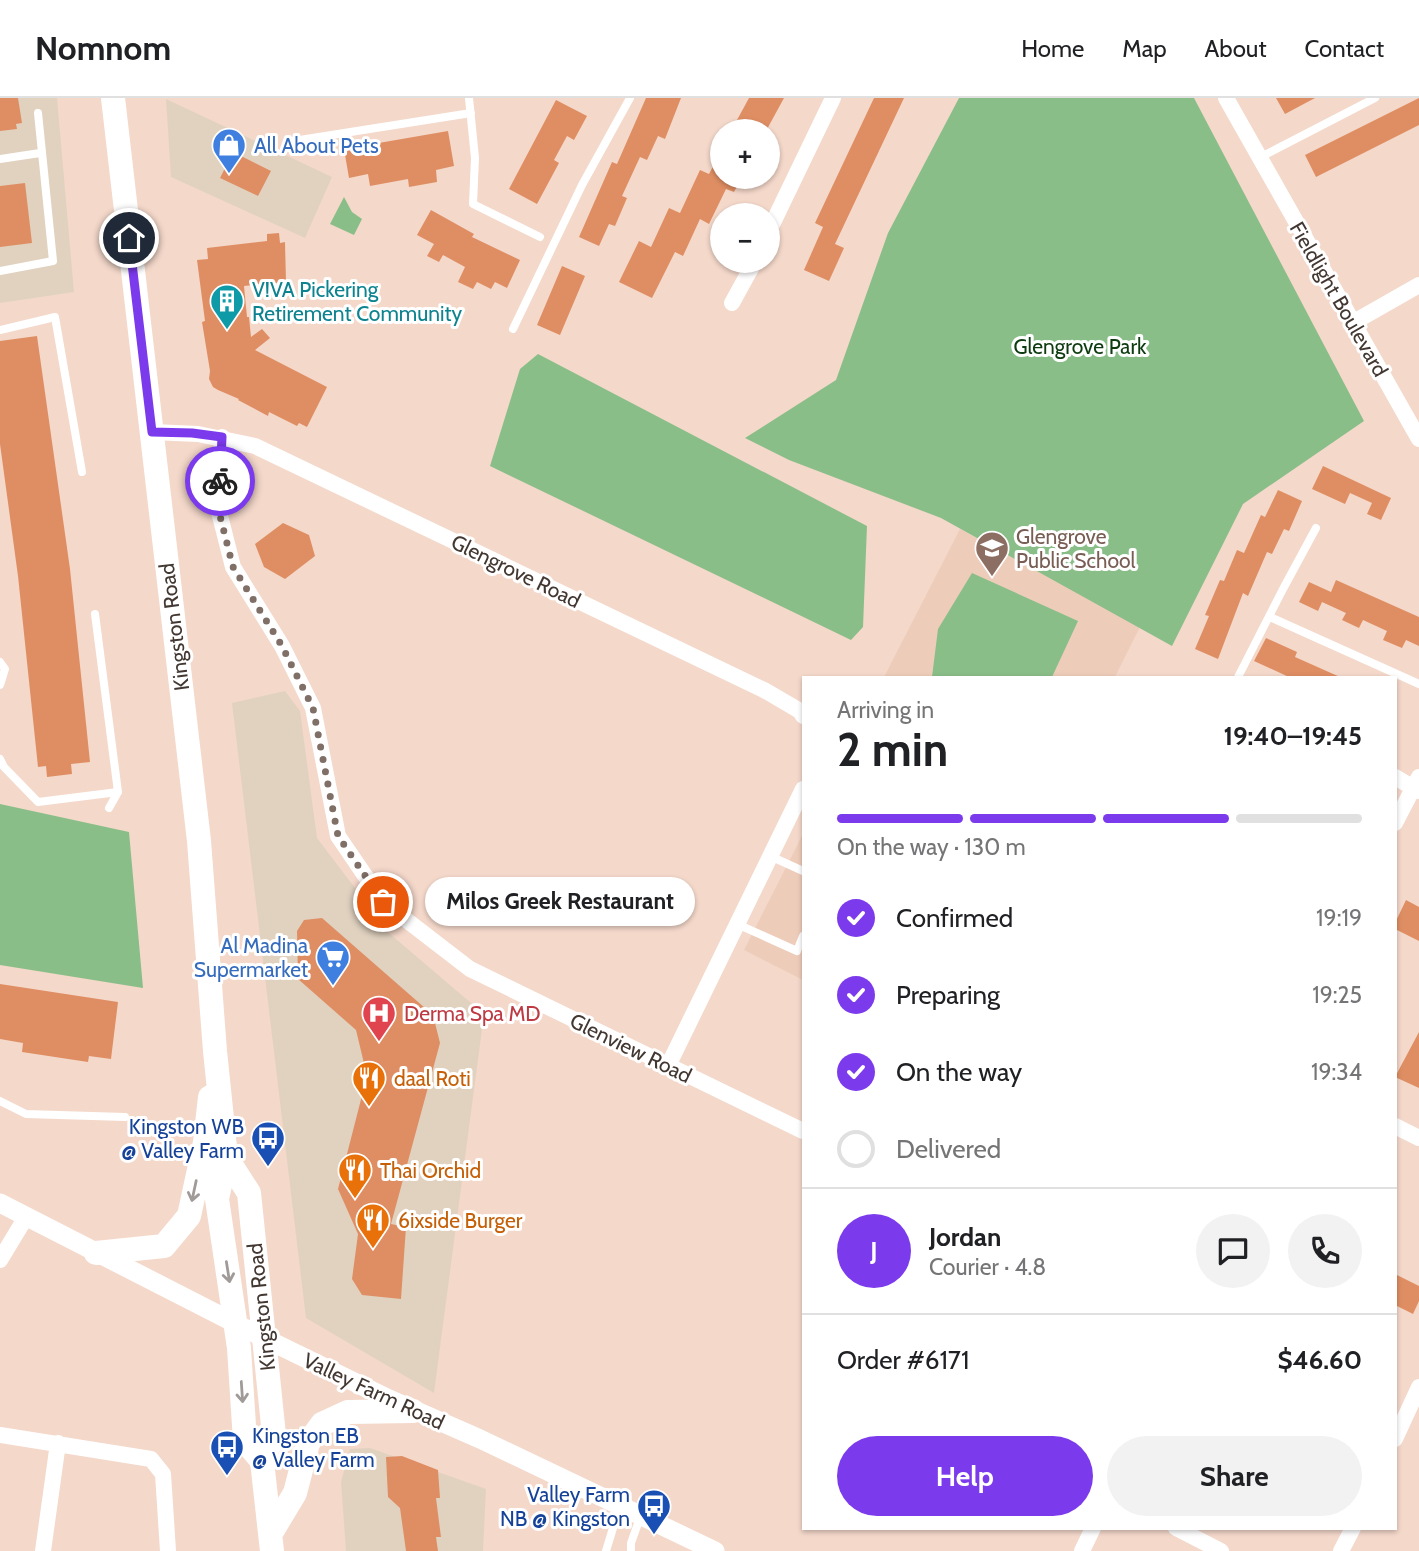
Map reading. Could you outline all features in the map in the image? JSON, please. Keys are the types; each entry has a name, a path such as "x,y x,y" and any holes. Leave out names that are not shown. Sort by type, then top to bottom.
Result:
{"main road":[{"name":"Kingston Road","path":"113,98 199,841 226,1157 217,1199 236,1324 245,1441 262,1461"},
{"path":"96,1253 164,1246 189,1216 205,1142 215,1051"},
{"name":"Kingston Road","path":"226,1157 249,1193 274,1435 262,1461 271,1542"},
{"path":"271,1542 295,1493 308,1443 322,1424 348,1412 413,1411"}],"street":[{"path":"780,208 832,98"},
{"name":"Fieldlight Boulevard","path":"1226,98 1419,439"},
{"path":"732,303 748,273"},
{"path":"1354,322 1419,285"},
{"path":"152,432 222,437"},
{"name":"Glengrove Road","path":"222,437 256,446 764,690 802,714"},
{"name":"Glenview Road","path":"222,437 219,512 233,567 282,646 313,708 338,836 383,902 470,969 802,1131"},
{"path":"1397,778 1417,785 1397,820"},
{"path":"668,1066 802,791"},
{"path":"1397,1127 1419,1138"},
{"name":"Valley Farm Road","path":"0,1203 413,1411 480,1439 620,1505 682,1539 715,1551"},
{"path":"0,1260 26,1217"},
{"path":"1397,1434 1419,1387"},
{"path":"0,1435 142,1456 155,1462 164,1480 168,1551"},
{"path":"43,1551 58,1443"},
{"path":"1082,1551 1092,1530"},
{"path":"1180,1530 1222,1551"},
{"path":"1342,1551 1352,1530"}],"lane":[{"path":"469,98 475,158 473,204 540,237"},
{"path":"513,329 582,185 630,98"},
{"path":"1259,159 1375,98"},
{"path":"0,271 53,261 38,113"},
{"path":"286,142 471,113"},
{"path":"0,159 40,153"},
{"path":"0,330 55,317 82,472"},
{"path":"1239,676 1316,528"},
{"path":"95,614 118,792 109,808"},
{"path":"1270,617 1419,684"},
{"path":"0,662 5,669 0,685"},
{"path":"0,759 4,767 38,802 118,792"},
{"path":"771,856 802,872"},
{"path":"737,923 797,951 802,938"},
{"path":"0,1101 26,1114 125,1117"},
{"path":"606,1551 620,1505"},
{"path":"631,1551 631,1543 641,1516"}],"shaded area":[{"path":"0,98 57,98 74,292 0,303"},
{"path":"166,99 332,177 305,238 171,177"},
{"name":"Glengrove Public School","path":"960,529 1140,627 1116,676 885,676"},
{"path":"285,691 300,711 317,838 390,934 484,1014 434,1393 306,1318 232,703"},
{"path":"802,836 802,979 744,950"},
{"path":"370,1448 486,1489 483,1551 346,1551 341,1482 350,1449"}],"green space":[{"name":"Glengrove Park","path":"959,98 1194,98 1364,421 1243,504 1172,646 941,518 789,460 745,438 836,380 888,233"},
{"path":"344,197 352,212 362,219 354,235 330,224"},
{"path":"538,354 867,526 863,627 851,640 490,466 520,369"},
{"path":"972,573 1078,621 1052,676 932,676 938,629"},
{"path":"0,804 129,832 143,988 0,965"}],"building":[{"path":"0,98 18,98 22,123 16,124 17,129 0,131"},
{"path":"646,98 681,98 665,139 658,136 647,160 640,157 622,196 627,198 615,226 609,224 599,246 579,237 612,162 617,164"},
{"path":"749,98 784,98 773,119 738,119"},
{"path":"874,98 904,98 835,244 844,248 829,281 804,270 823,227 815,223"},
{"path":"1276,98 1315,98 1285,114"},
{"path":"1419,98 1419,125 1316,177 1305,155"},
{"path":"556,100 587,116 574,140 567,136 554,160 559,163 537,204 509,189"},
{"path":"448,131 454,166 436,170 437,182 409,187 408,179 370,186 368,174 349,178 344,149"},
{"path":"233,152 271,171 258,196 220,178"},
{"path":"700,170 710,172 710,189 726,189 719,203 710,203 709,224 700,219 683,256 675,252 652,298 619,282 639,241 651,247 669,208 680,213"},
{"path":"25,183 32,243 0,247 0,186"},
{"path":"431,210 474,234 472,237 520,260 507,288 495,282 491,289 477,282 473,289 458,282 465,267 443,255 439,262 427,256 434,244 417,235"},
{"name":"V!VA Pickering Retirement Community","path":"279,233 280,243 285,242 286,282 244,286 247,317 251,337 262,329 270,338 255,350 327,387 307,427 299,423 297,426 269,412 268,416 213,387 209,379 197,260 208,259 207,248 267,241 267,234"},
{"path":"562,266 585,276 560,335 537,325"},
{"path":"37,336 70,569 90,762 71,764 72,774 47,777 46,766 38,767 18,576 0,444 0,341"},
{"path":"1323,466 1391,498 1381,520 1367,514 1372,503 1350,493 1345,504 1312,489"},
{"path":"1278,490 1302,501 1289,531 1284,529 1272,554 1267,552 1248,596 1243,593 1218,659 1195,649 1209,616 1205,615 1220,580 1224,581 1237,550 1244,553 1261,515 1265,517"},
{"path":"283,523 309,535 315,556 285,579 264,567 255,544"},
{"path":"1336,580 1419,617 1419,646 1406,640 1402,648 1383,640 1387,631 1363,620 1359,628 1342,620 1346,613 1322,602 1318,611 1299,602 1309,582 1331,592"},
{"path":"1266,638 1297,652 1295,657 1338,676 1287,676 1254,661"},
{"path":"1406,900 1419,907 1419,941 1397,930 1397,919"},
{"path":"322,918 433,1015 440,1043 391,1224 406,1227 401,1299 362,1295 352,1279 358,1234 338,1189 367,1076 356,1030 298,979 297,931 304,920"},
{"path":"0,984 118,1002 111,1059 89,1056 88,1062 22,1052 23,1043 0,1039"},
{"path":"1419,1032 1419,1088 1397,1078"},
{"path":"1397,1275 1419,1286 1419,1301 1413,1314 1397,1306"},
{"path":"402,1456 438,1470 440,1498 436,1498 441,1537 436,1537 438,1551 406,1551 400,1508 388,1497 386,1457"}],"way so far":[{"path":"220,481 219,512 233,567 282,646 313,708 338,836 383,902"}],"place":[{"name":"All About Pets","path":"229,175"},
{"name":"V!VA Pickering Retirement Community","path":"227,331"},
{"name":"Glengrove Public School","path":"992,578"},
{"name":"Milos Greek Restaurant","path":"383,902"},
{"name":"Al Madina Supermarket","path":"333,987"},
{"name":"Derma Spa MD","path":"379,1043"},
{"name":"daal Roti","path":"369,1108"},
{"name":"Kingston WB @ Valley Farm","path":"268,1168"},
{"name":"Thai Orchid","path":"355,1200"},
{"name":"6ixside Burger","path":"373,1250"},
{"name":"Kingston EB @ Valley Farm","path":"227,1477"},
{"name":"Valley Farm NB @ Kingston","path":"654,1536"}],"route":[{"path":"129,238 152,432 222,437 220,481"}]}
